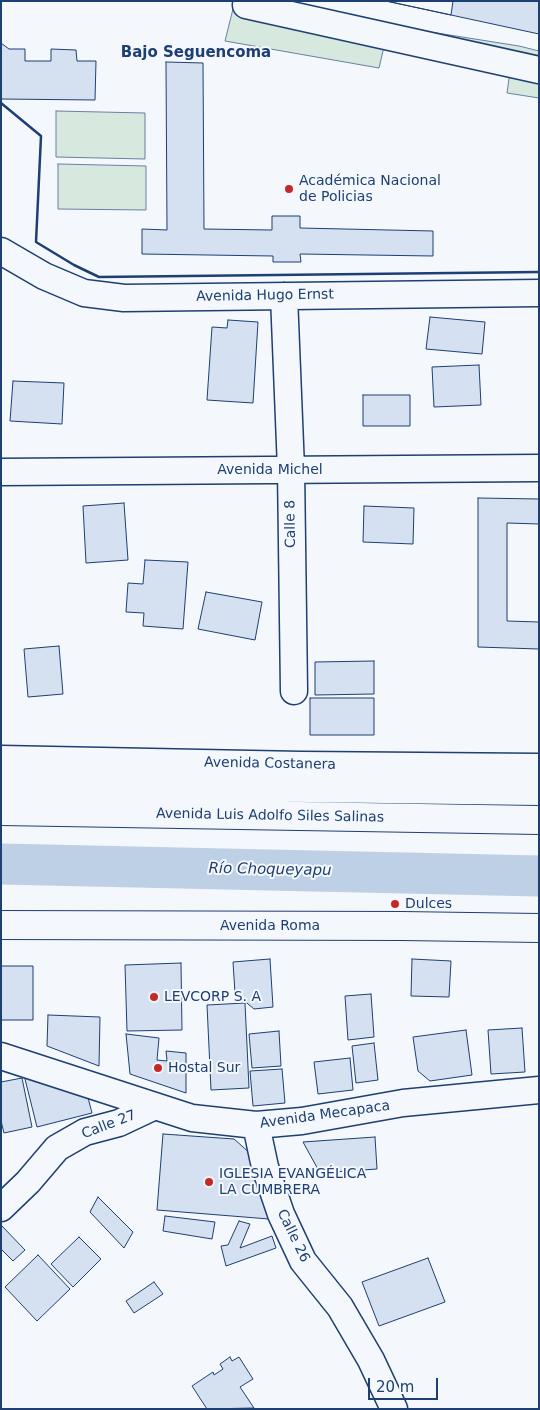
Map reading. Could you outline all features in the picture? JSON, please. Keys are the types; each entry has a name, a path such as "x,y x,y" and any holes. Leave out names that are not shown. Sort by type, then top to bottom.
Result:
{"main road":[{"name":"Avenida Luis Adolfo Siles Salinas","path":"1,784 539,792"},
{"name":"Avenida Luis Adolfo Siles Salinas","path":"1,811 539,820"},
{"name":"Avenida Roma","path":"1,925 539,928"}],"street":[{"path":"246,5 539,70"},
{"name":"Avenida Hugo Ernst","path":"1,251 44,276 84,293 124,298 539,293"},
{"name":"Calle 8","path":"284,296 291,469 294,691"},
{"name":"Avenida Michel","path":"1,472 539,468"},
{"name":"Avenida Costanera","path":"1,759 539,767"},
{"name":"Avenida Mecapaca","path":"1,1056 192,1118 256,1125 302,1121 403,1103 539,1090"},
{"name":"Calle 27","path":"1,1208 28,1182 57,1148 85,1132 119,1123 155,1106"},
{"name":"Calle 26","path":"256,1125 265,1167 281,1214 304,1261 340,1307 371,1360 394,1409"}],"shaded area":[{"path":"235,1 519,46 539,51 539,98 507,93 511,64 385,42 379,68 225,41"},
{"path":"56,111 145,113 145,159 56,157"},
{"path":"58,164 146,166 146,210 58,209"}],"building":[{"path":"386,1 539,1 539,34 451,15"},
{"path":"386,1 453,1 451,15"},
{"path":"1,43 9,49 25,49 25,61 51,61 51,49 76,50 77,61 96,61 95,100 1,99"},
{"path":"166,62 203,63 204,229 272,230 272,216 300,216 300,228 433,231 433,256 300,254 301,262 273,262 273,256 142,254 142,229 167,230"},
{"path":"430,317 485,322 482,354 426,349"},
{"path":"228,320 258,322 253,403 207,400 212,327 227,328"},
{"path":"479,365 481,405 434,407 432,367"},
{"path":"13,381 64,383 62,424 10,421"},
{"path":"363,395 410,395 410,426 363,426"},
{"path":"478,498 539,499 539,524 507,523 507,621 539,622 539,649 478,647"},
{"path":"124,503 128,560 86,563 83,506"},
{"path":"364,506 414,508 413,544 363,542"},
{"path":"145,560 188,562 183,629 143,626 144,613 126,612 128,583 143,584"},
{"path":"206,592 262,602 255,640 198,629"},
{"path":"59,646 63,694 28,697 24,649"},
{"path":"374,661 374,694 315,695 315,662"},
{"path":"310,698 374,698 374,735 310,735"},
{"path":"270,959 273,1007 254,1009 235,993 233,962"},
{"path":"412,959 451,961 449,997 411,996"},
{"name":"LEVCORP S. A","path":"181,963 182,1030 127,1031 125,965"},
{"path":"1,966 33,966 33,1020 1,1020"},
{"path":"371,994 374,1037 348,1040 345,996"},
{"path":"245,1003 249,1088 211,1090 207,1005"},
{"path":"48,1015 100,1017 99,1066 47,1046"},
{"path":"522,1028 525,1072 491,1074 488,1030"},
{"path":"466,1030 472,1075 430,1081 418,1071 413,1037"},
{"path":"279,1031 281,1066 252,1068 249,1034"},
{"name":"Hostal Sur","path":"126,1034 159,1038 157,1060 167,1061 166,1051 186,1053 186,1093 130,1074"},
{"path":"374,1043 378,1080 356,1083 352,1046"},
{"path":"350,1058 353,1090 318,1094 314,1062"},
{"path":"282,1069 285,1103 253,1106 250,1071"},
{"path":"24,1075 87,1094 92,1113 37,1127"},
{"path":"22,1078 32,1127 4,1133 1,1121 1,1082"},
{"name":"IGLESIA EVANGÉLICA LA CUMBRERA","path":"163,1134 234,1139 251,1154 269,1219 157,1210"},
{"path":"375,1137 377,1169 320,1173 303,1142"},
{"path":"98,1197 133,1232 124,1248 90,1212"},
{"path":"165,1216 215,1222 212,1239 163,1231"},
{"path":"239,1221 250,1224 240,1248 272,1236 276,1248 226,1266 221,1246 228,1245"},
{"path":"1,1225 25,1250 13,1261 1,1249"},
{"path":"79,1237 101,1259 73,1287 51,1264"},
{"path":"38,1255 70,1289 37,1321 5,1287"},
{"path":"428,1258 445,1302 379,1326 362,1282"},
{"path":"154,1282 163,1294 134,1313 126,1301"},
{"path":"230,1357 232,1361 239,1357 253,1379 240,1387 254,1408 207,1409 192,1386 213,1372 214,1375 223,1369 220,1364"}],"waterway":[{"name":"Río Choqueyapu","path":"1,864 539,876"}],"wall":[{"path":"1,103 41,136 36,242 74,265 99,277 539,272"}],"place":[{"name":"Académica Nacional de Policias","path":"289,189"},
{"name":"Dulces","path":"395,904"},
{"name":"LEVCORP S. A","path":"154,997"},
{"name":"Hostal Sur","path":"158,1068"},
{"name":"IGLESIA EVANGÉLICA LA CUMBRERA","path":"209,1182"}],"district":[{"name":"Bajo Seguencoma","path":"196,53"}]}
